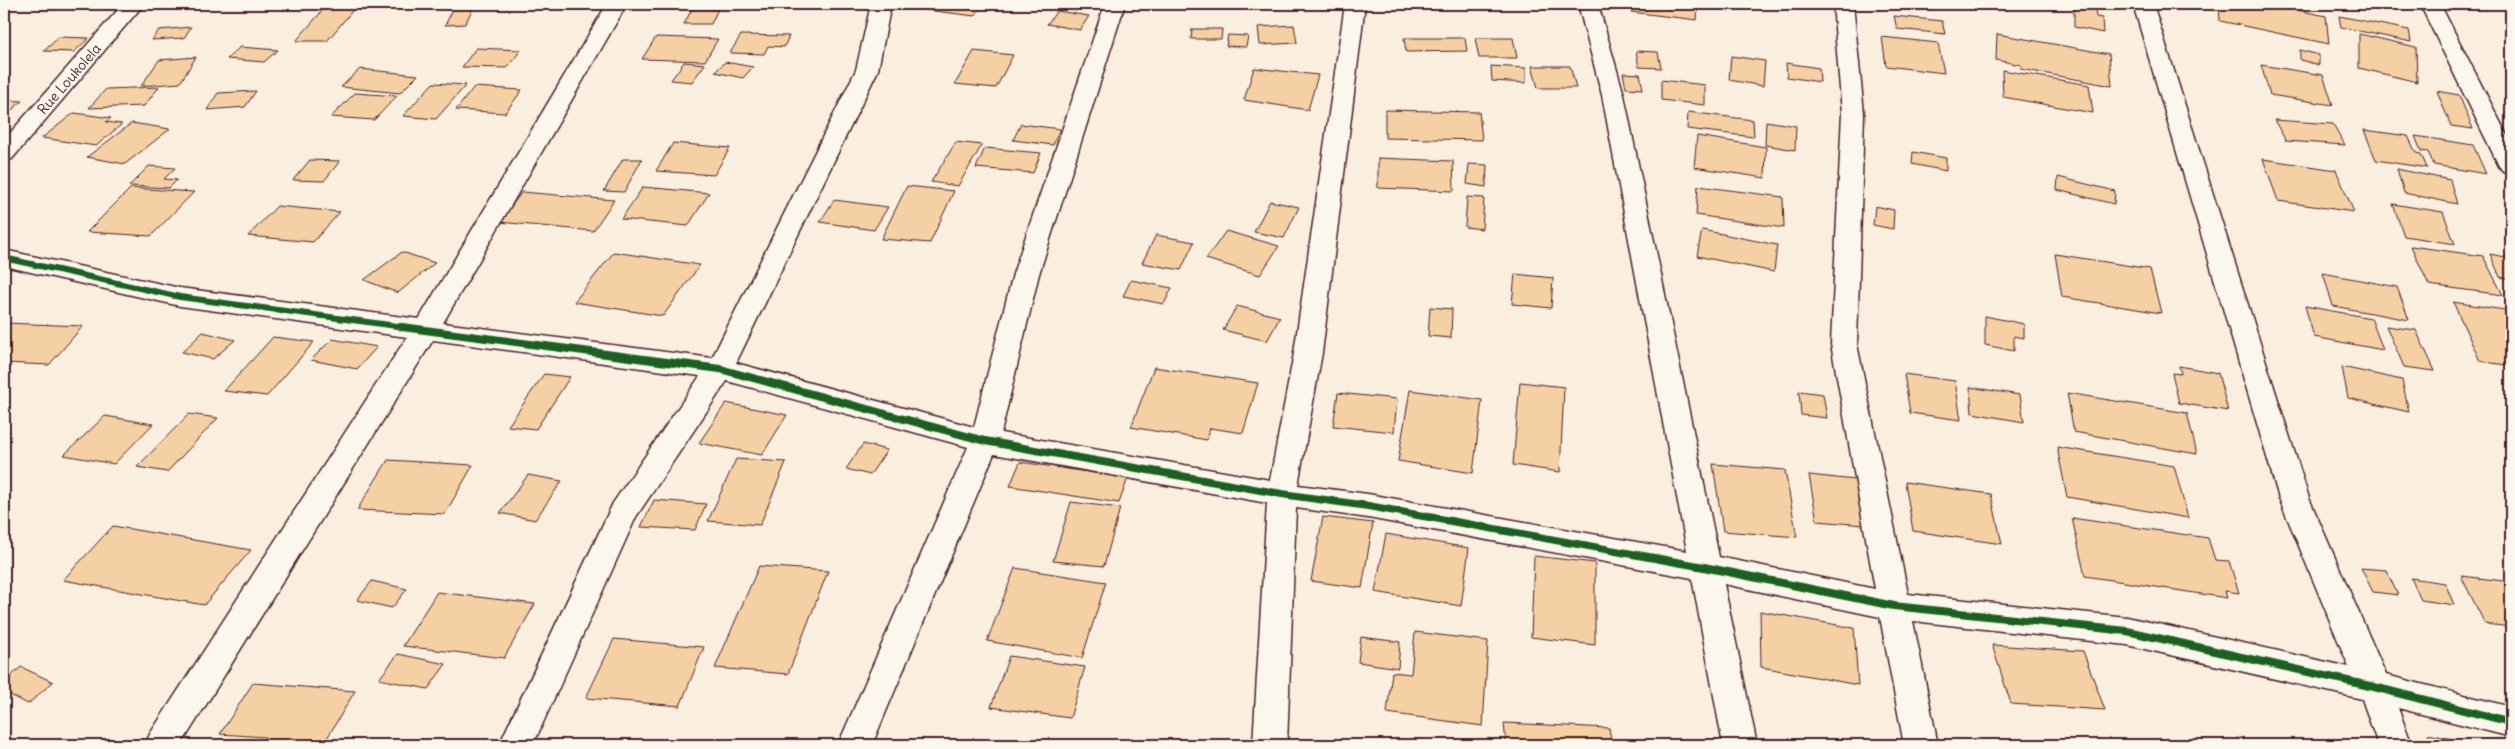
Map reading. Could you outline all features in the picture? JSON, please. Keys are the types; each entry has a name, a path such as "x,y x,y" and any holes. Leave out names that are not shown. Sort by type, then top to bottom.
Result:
{"street":[{"name":"Rue Loukolela","path":"4,154 134,4"},
{"path":"162,745 425,331 617,4"},
{"path":"516,745 624,511 720,369 866,70 881,4"},
{"path":"855,745 985,441 1026,274 1115,4"},
{"path":"1270,745 1282,494 1308,353 1355,4"},
{"path":"1588,4 1612,95 1740,745"},
{"path":"1843,4 1853,113 1844,344 1921,745"},
{"path":"2143,4 2294,498 2374,687 2395,745"},
{"path":"2430,4 2511,166"},
{"path":"4,258 180,297 720,369 985,441 1282,494 1368,506 1704,567 1894,606 2128,631 2374,687 2511,722"}],"building":[{"path":"328,4 358,4 327,41 296,41"},
{"path":"456,4 475,4 465,24 445,25"},
{"path":"930,4 983,4 975,16 926,10"},
{"path":"1632,4 1698,4 1697,20 1631,12"},
{"path":"2219,4 2268,4 2326,16 2329,44 2220,21"},
{"path":"2074,5 2095,8 2096,17 2102,18 2103,33 2074,27"},
{"path":"692,9 718,9 711,24 684,24"},
{"path":"1057,11 1089,16 1080,30 1047,24"},
{"path":"1894,16 1942,21 1945,34 1897,29"},
{"path":"2339,16 2409,30 2411,42 2341,27"},
{"path":"1294,25 1297,43 1260,45 1258,27"},
{"path":"191,27 184,38 152,40 159,30"},
{"path":"1192,29 1222,29 1221,39 1191,39"},
{"path":"1997,34 2109,54 2112,86 2021,69 2021,65 1996,60"},
{"path":"2359,34 2416,47 2417,82 2359,68"},
{"path":"741,35 789,36 784,47 768,46 764,54 730,53"},
{"path":"1228,35 1248,36 1246,47 1226,46"},
{"path":"59,37 89,38 74,52 44,51"},
{"path":"656,37 718,39 705,61 642,59"},
{"path":"1882,37 1938,43 1944,73 1886,66"},
{"path":"1404,38 1465,38 1467,51 1406,52"},
{"path":"1475,38 1513,38 1517,58 1479,58"},
{"path":"240,47 278,50 264,62 227,59"},
{"path":"476,48 521,50 507,68 462,67"},
{"path":"2300,50 2319,55 2319,65 2300,60"},
{"path":"974,51 1013,55 996,88 955,84"},
{"path":"1636,51 1658,52 1661,68 1639,67"},
{"path":"1731,56 1765,61 1763,86 1729,80"},
{"path":"196,57 180,83 141,86 159,60"},
{"path":"684,62 705,64 692,82 671,80"},
{"path":"725,62 753,67 743,78 715,72"},
{"path":"1786,63 1819,68 1820,82 1787,77"},
{"path":"2261,65 2323,75 2333,105 2270,95"},
{"path":"1491,66 1526,68 1526,83 1492,81"},
{"path":"1532,66 1570,66 1576,88 1538,88"},
{"path":"1254,68 1318,75 1308,110 1244,100"},
{"path":"360,69 418,75 400,93 341,87"},
{"path":"2002,70 2089,85 2093,113 2003,97"},
{"path":"1623,73 1640,74 1643,89 1626,88"},
{"path":"1661,80 1705,85 1705,105 1661,100"},
{"path":"433,83 466,85 436,119 403,116"},
{"path":"159,87 144,106 89,108 106,89"},
{"path":"474,87 522,90 505,113 456,110"},
{"path":"256,91 245,107 207,110 218,93"},
{"path":"2437,91 2459,95 2473,129 2451,126"},
{"path":"355,93 397,96 374,120 331,117"},
{"path":"4,100 22,101 4,117"},
{"path":"1385,110 1479,112 1482,140 1385,138"},
{"path":"1688,112 1753,120 1754,137 1687,129"},
{"path":"74,113 111,118 106,122 122,124 96,146 42,138"},
{"path":"2274,120 2333,124 2345,145 2286,141"},
{"path":"1766,121 1796,126 1795,150 1765,145"},
{"path":"132,123 170,129 125,164 87,157"},
{"path":"1021,124 1060,129 1053,145 1013,140"},
{"path":"2364,130 2408,136 2416,153 2421,154 2427,168 2376,160"},
{"path":"1697,136 1766,147 1765,178 1694,167"},
{"path":"2415,136 2473,145 2486,174 2434,165 2428,152 2421,151"},
{"path":"956,142 982,145 958,186 931,182"},
{"path":"673,143 730,148 714,175 656,171"},
{"path":"985,148 1041,153 1033,173 976,168"},
{"path":"1913,152 1946,158 1946,171 1912,164"},
{"path":"1378,158 1453,161 1454,191 1378,188"},
{"path":"623,159 642,159 624,192 604,191"},
{"path":"2263,159 2336,170 2354,212 2278,201"},
{"path":"310,160 340,161 324,181 293,180"},
{"path":"1469,164 1487,165 1486,187 1467,184"},
{"path":"149,166 175,168 164,179 177,180 169,188 129,186"},
{"path":"2397,169 2450,180 2457,204 2404,193"},
{"path":"2058,177 2115,191 2114,204 2057,190"},
{"path":"907,186 954,191 930,243 881,239"},
{"path":"1698,186 1783,197 1784,228 1696,215"},
{"path":"643,187 709,193 688,226 621,219"},
{"path":"131,188 194,192 151,236 87,232"},
{"path":"522,192 614,200 593,231 499,222"},
{"path":"1467,197 1484,198 1482,229 1465,227"},
{"path":"834,200 888,207 874,230 820,222"},
{"path":"1270,201 1299,207 1284,238 1254,232"},
{"path":"2393,204 2443,212 2455,244 2404,236"},
{"path":"277,206 340,212 313,242 248,236"},
{"path":"1875,206 1894,210 1893,229 1873,225"},
{"path":"1702,230 1777,245 1774,272 1697,256"},
{"path":"1226,231 1279,246 1260,275 1206,259"},
{"path":"1156,235 1194,242 1181,270 1142,263"},
{"path":"2411,246 2483,256 2503,295 2429,285"},
{"path":"402,252 435,263 398,293 364,280"},
{"path":"614,252 700,265 663,316 574,302"},
{"path":"2055,254 2150,269 2161,313 2062,297"},
{"path":"2490,254 2511,258 2511,279 2500,277"},
{"path":"2323,273 2397,287 2409,320 2333,306"},
{"path":"1515,274 1553,278 1551,308 1512,304"},
{"path":"1131,280 1172,288 1164,304 1123,296"},
{"path":"2453,302 2511,311 2511,366 2480,361"},
{"path":"1237,306 1280,317 1267,341 1223,330"},
{"path":"2305,306 2371,318 2383,350 2314,337"},
{"path":"1430,307 1452,309 1451,338 1428,336"},
{"path":"1985,316 2024,324 2024,338 2014,336 2014,351 1985,345"},
{"path":"4,323 83,326 49,365 4,363"},
{"path":"2386,326 2416,330 2435,371 2404,367"},
{"path":"203,332 235,340 213,359 182,352"},
{"path":"273,337 314,342 267,396 224,391"},
{"path":"332,339 377,347 357,369 311,360"},
{"path":"2179,366 2218,373 2228,411 2179,403 2172,373 2181,374"},
{"path":"1154,367 1258,383 1243,433 1210,428 1207,440 1131,427"},
{"path":"2342,367 2402,380 2409,412 2348,398"},
{"path":"544,374 570,377 536,429 508,426"},
{"path":"1904,374 1955,381 1961,420 1910,413"},
{"path":"1520,382 1564,387 1560,472 1513,465"},
{"path":"1970,387 2020,395 2024,422 1972,413"},
{"path":"1410,390 1482,400 1473,473 1398,461"},
{"path":"1799,391 1823,394 1827,418 1801,415"},
{"path":"1338,393 1397,399 1394,432 1333,426"},
{"path":"2067,393 2187,413 2197,454 2074,432"},
{"path":"726,403 787,415 762,455 699,443"},
{"path":"189,414 218,418 167,472 137,467"},
{"path":"105,416 153,424 114,464 64,455"},
{"path":"863,444 887,450 870,475 846,469"},
{"path":"2057,447 2174,466 2188,518 2067,497"},
{"path":"736,459 786,462 760,525 708,521"},
{"path":"388,460 473,465 445,514 357,510"},
{"path":"1020,462 1128,478 1119,503 1010,486"},
{"path":"1713,464 1785,470 1797,537 1723,531"},
{"path":"528,475 562,481 535,520 500,513"},
{"path":"1809,475 1855,480 1864,525 1817,521"},
{"path":"1905,482 1991,494 2002,544 1913,531"},
{"path":"654,500 706,504 695,530 641,527"},
{"path":"1071,502 1120,508 1104,566 1053,561"},
{"path":"1323,517 1373,523 1362,588 1311,581"},
{"path":"2072,518 2208,538 2215,560 2229,561 2239,593 2225,591 2227,598 2085,576"},
{"path":"113,526 251,550 204,605 63,580"},
{"path":"1386,534 1469,548 1461,606 1375,592"},
{"path":"1534,556 1595,563 1595,645 1531,637"},
{"path":"759,566 828,571 788,674 715,668"},
{"path":"1015,568 1106,582 1082,658 987,641"},
{"path":"2361,568 2386,570 2398,595 2373,592"},
{"path":"2461,576 2504,581 2511,595 2511,627 2485,624"},
{"path":"2411,578 2445,583 2454,605 2421,600"},
{"path":"372,581 407,589 392,608 357,600"},
{"path":"437,592 535,604 504,658 403,646"},
{"path":"1760,611 1854,628 1858,685 1761,667"},
{"path":"1415,632 1488,641 1483,726 1387,713 1392,672 1411,674"},
{"path":"1361,637 1400,642 1398,668 1358,662"},
{"path":"614,639 704,647 680,706 586,698"},
{"path":"1992,645 2083,651 2105,710 2011,704"},
{"path":"398,654 446,664 428,689 379,679"},
{"path":"1009,656 1085,667 1070,718 991,707"},
{"path":"21,667 53,682 28,704 4,692 4,682"},
{"path":"253,683 355,691 323,745 260,745 265,737 220,734"},
{"path":"1504,723 1609,728 1612,745 1506,745"},
{"path":"2428,734 2482,745 2432,745"}],"cycle path":[{"path":"4,258 180,297 720,369 985,441 1282,494 1368,506 1704,567 1894,606 2127,631 2374,687 2511,722"}]}
